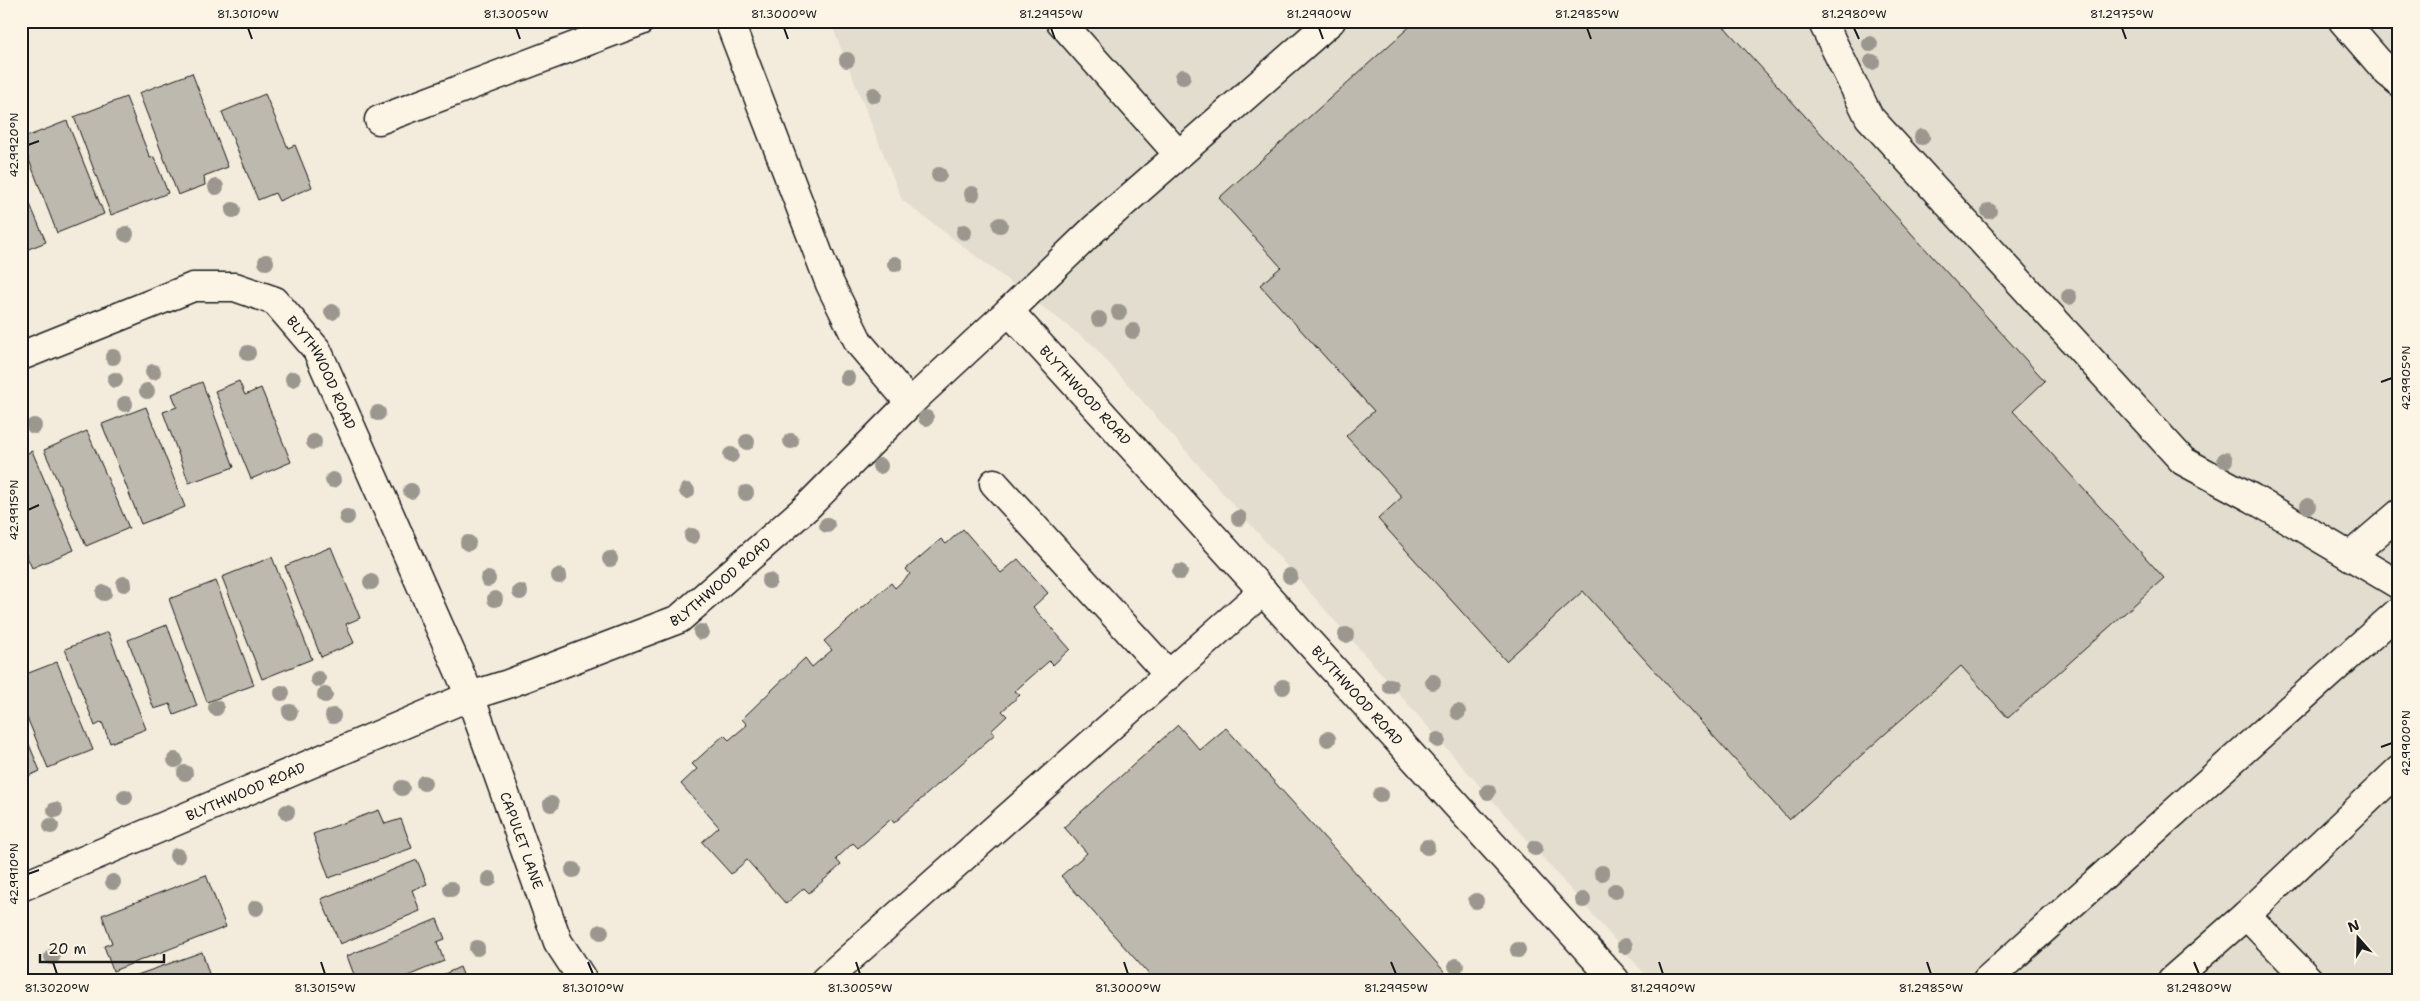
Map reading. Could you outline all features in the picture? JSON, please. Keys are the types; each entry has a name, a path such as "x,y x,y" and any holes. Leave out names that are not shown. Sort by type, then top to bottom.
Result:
{"street":[{"path":"379,120 641,21"},
{"path":"729,21 830,284 859,344 910,403"},
{"path":"1060,21 1178,154"},
{"path":"1009,312 1094,229 1331,21"},
{"path":"1822,21 1869,117 2183,461 2252,498 2399,585"},
{"path":"2343,21 2388,73 2399,82"},
{"name":"BLYTHWOOD ROAD","path":"21,356 193,287 235,287 275,301 317,350 470,696"},
{"name":"BLYTHWOOD ROAD","path":"21,887 470,696 508,684 679,619 808,507 910,403 1009,312 1615,980"},
{"path":"994,483 1170,674"},
{"path":"2350,556 2399,514"},
{"path":"825,980 1263,591"},
{"path":"1987,980 2399,611"},
{"name":"CAPULET LANE","path":"470,696 558,942 583,980"},
{"path":"2172,980 2246,915 2399,770"},
{"path":"2246,915 2309,980"}],"shaded area":[{"path":"830,21 2399,21 2399,980 1650,980 1093,345 902,200"}],"building":[{"path":"1416,21 1719,21 2045,381 2013,411 2164,578 2008,718 1961,666 1789,820 1583,591 1506,661 1378,519 1402,497 1346,436 1374,411 1260,285 1281,267 1219,198"},
{"path":"192,73 228,167 204,176 205,185 178,195 139,93"},
{"path":"265,94 288,148 295,145 312,187 279,201 275,193 258,200 222,112"},
{"path":"126,97 150,158 154,157 168,193 111,215 74,117"},
{"path":"67,121 104,214 57,233 21,139"},
{"path":"21,183 46,242 21,252"},
{"path":"239,381 245,395 261,388 291,462 251,479 215,391"},
{"path":"202,382 234,467 189,483 163,412 177,407 172,394"},
{"path":"146,407 185,507 141,524 102,424"},
{"path":"87,431 129,528 86,546 44,450"},
{"path":"32,451 74,550 32,568 21,543 21,456"},
{"path":"963,529 1001,573 1018,559 1048,593 1033,607 1070,649 1053,665 1049,661 1015,691 1020,695 1002,711 1007,716 991,731 995,734 894,823 891,819 858,848 853,843 836,859 841,865 809,893 804,888 786,904 747,860 731,874 702,842 719,827 681,784 697,769 692,764 724,735 729,740 747,725 742,719 805,658 812,667 832,650 824,641 891,583 895,588 910,574 906,569 941,539 946,544"},
{"path":"331,547 360,618 346,624 354,643 321,657 285,566"},
{"path":"272,557 312,659 262,679 222,577"},
{"path":"216,581 254,685 207,702 169,599"},
{"path":"167,625 197,706 174,715 170,704 154,709 128,640"},
{"path":"108,632 146,729 110,743 102,722 95,726 65,649"},
{"path":"57,662 93,750 48,768 21,703 21,676"},
{"path":"21,725 40,771 21,779"},
{"path":"1178,725 1200,750 1226,728 1452,980 1154,980 1061,876 1087,853 1064,827"},
{"path":"379,810 385,824 401,819 412,848 329,878 313,834"},
{"path":"417,860 427,884 412,890 420,911 340,944 321,899"},
{"path":"206,875 226,927 113,971 104,946 112,943 102,915"},
{"path":"437,919 445,939 437,942 444,961 398,980 356,980 347,956"},
{"path":"202,952 211,980 123,980"},
{"path":"460,967 465,980 431,980"}]}
